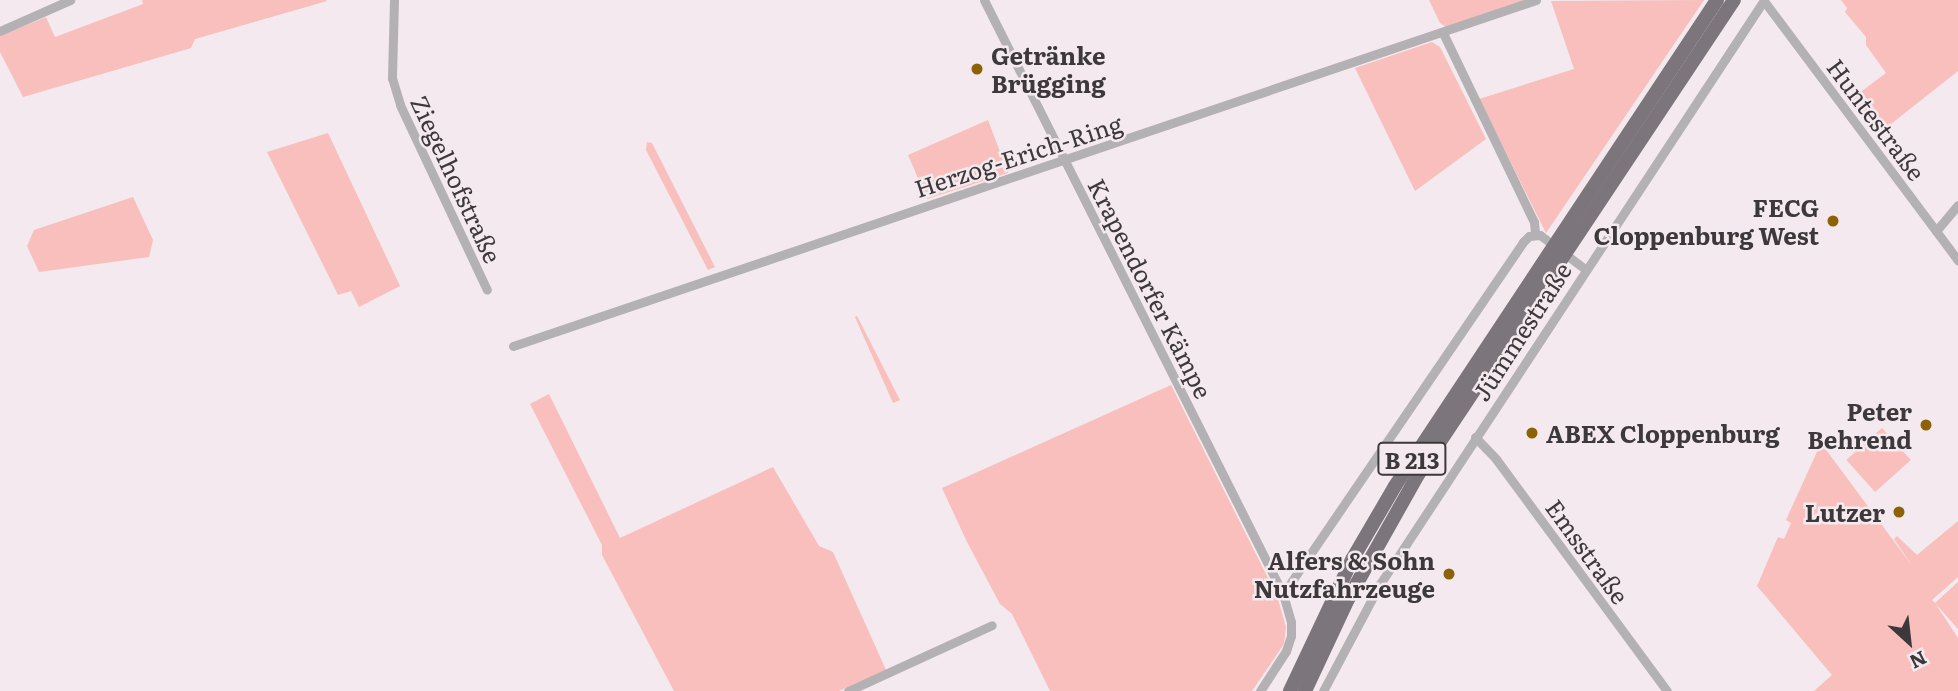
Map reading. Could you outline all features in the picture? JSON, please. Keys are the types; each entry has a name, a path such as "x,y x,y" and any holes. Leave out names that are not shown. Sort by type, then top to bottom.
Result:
{"highway":[{"name":"B 213","path":"1566,239 1717,0"},
{"name":"B 213","path":"1290,691 1353,558 1395,486 1734,0"},
{"name":"B 213","path":"1305,691 1328,640 1419,473 1553,258"},
{"name":"B 213","path":"1311,691 1329,650 1328,640"}],"street":[{"path":"0,31 70,0"},
{"name":"Ziegelhofstraße","path":"394,0 392,78 400,105 487,290"},
{"name":"Krapendorfer Kämpe","path":"984,0 1283,594 1291,622 1290,636 1286,651 1260,691"},
{"name":"Herzog-Erich-Ring","path":"513,346 1536,0"},
{"name":"Huntestraße","path":"1764,0 1958,260"},
{"name":"Jümmestraße","path":"1323,691 1380,584 1764,0"},
{"path":"1443,33 1533,219 1535,234 1585,269"},
{"path":"1936,231 1958,205"},
{"path":"1283,594 1523,242 1535,234"},
{"name":"Emsstraße","path":"1475,437 1496,460 1667,691"},
{"path":"850,691 992,625"}],"shaded area":[{"path":"142,0 327,1 195,39 191,48 23,97 0,52 0,36 46,17 55,37 143,4"},
{"path":"1429,0 1524,0 1446,27 1440,23"},
{"path":"1704,0 1546,233 1479,99 1574,69 1551,1"},
{"path":"1841,0 1958,0 1958,71 1877,135 1850,100 1886,73 1866,45 1866,37 1845,12 1847,8"},
{"path":"1432,42 1440,47 1486,139 1415,191 1355,68"},
{"path":"988,120 1008,173 927,199 908,155"},
{"path":"328,133 400,286 359,307 351,291 338,295 267,152"},
{"path":"647,142 652,143 715,267 708,270 646,150"},
{"path":"133,197 153,240 149,257 39,272 27,246 34,230"},
{"path":"857,316 900,400 893,403 855,317"},
{"path":"1171,385 1277,596 1286,627 1284,644 1252,691 1050,691 1012,614 1000,604 967,542 942,488"},
{"path":"549,394 620,538 773,467 819,546 833,552 886,670 839,691 674,691 602,555 602,545 530,404"},
{"path":"1882,428 1911,460 1875,492 1846,460"},
{"path":"1821,443 1913,567 1894,539 1897,536 1917,555 1958,521 1958,577 1932,600 1958,638 1958,691 1814,691 1832,675 1757,586 1778,537 1784,539 1791,523 1786,520"},
{"path":"1958,582 1958,629 1935,603"}],"place":[{"name":"Getränke Brügging","path":"977,69"},
{"name":"FECG Cloppenburg West","path":"1833,221"},
{"name":"Peter Behrend","path":"1926,425"},
{"name":"ABEX Cloppenburg","path":"1532,433"},
{"name":"Lutzer","path":"1899,512"},
{"name":"Alfers & Sohn Nutzfahrzeuge","path":"1449,574"}]}
